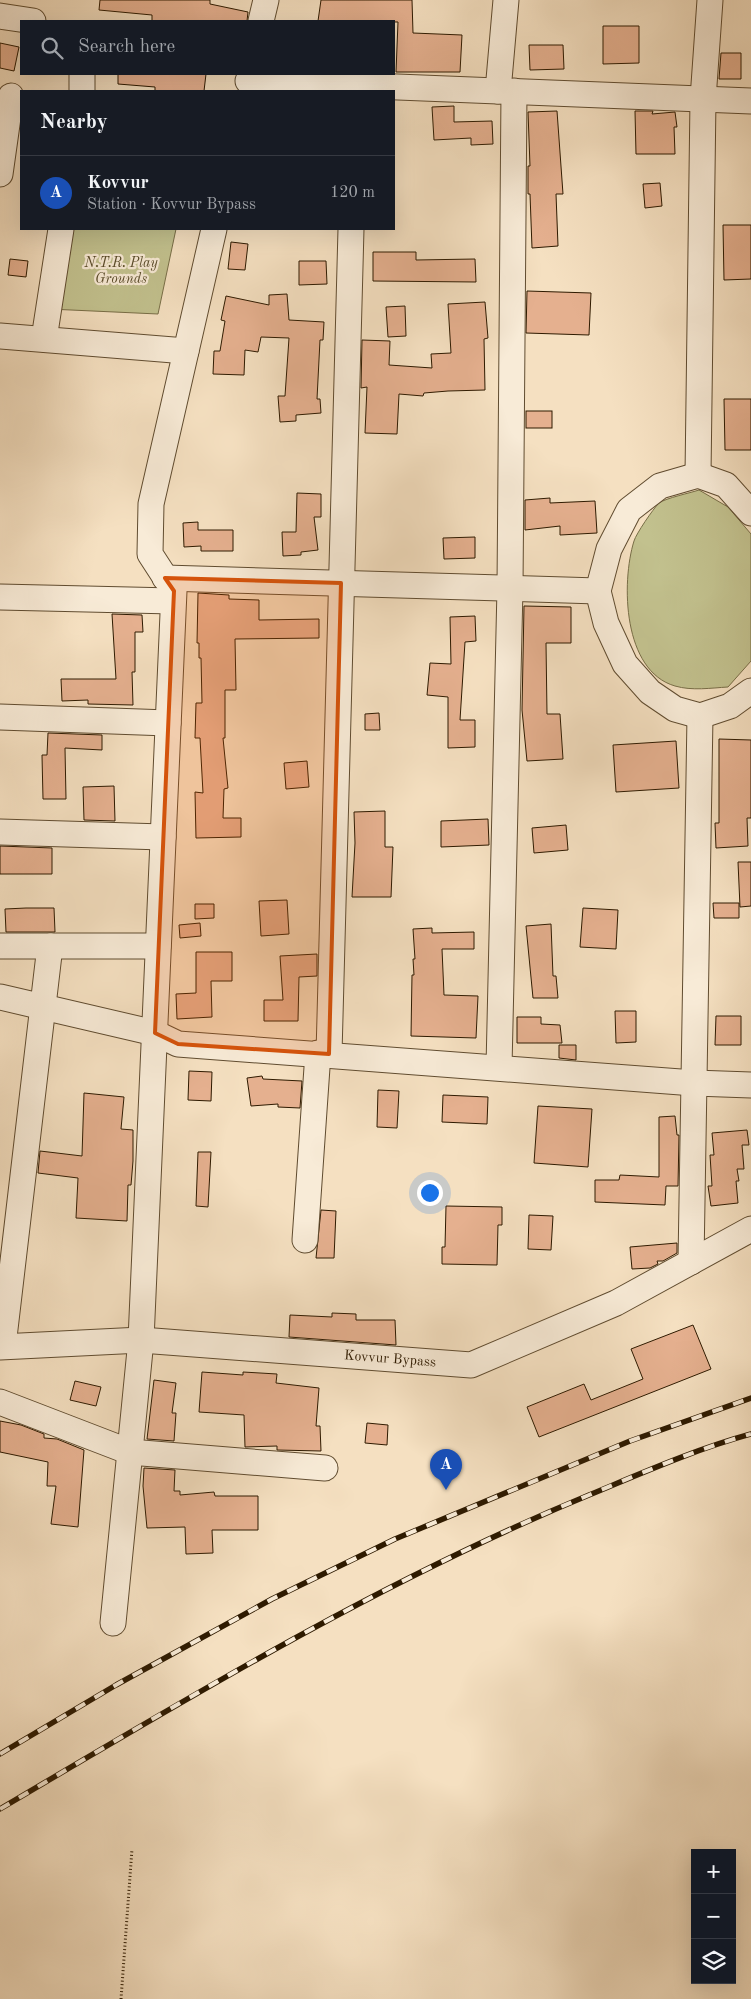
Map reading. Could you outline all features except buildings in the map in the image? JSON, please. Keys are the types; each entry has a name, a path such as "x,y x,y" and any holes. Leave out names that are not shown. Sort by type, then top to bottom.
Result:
{"street":[{"path":"261,20 266,0"},
{"path":"499,1067 510,588 506,0"},
{"path":"698,475 703,99 710,0"},
{"path":"82,75 82,90"},
{"path":"248,82 355,88 506,91 751,101"},
{"path":"0,174 11,96"},
{"path":"44,339 61,230"},
{"path":"112,1622 141,1340 174,592 150,554 151,504 214,230"},
{"path":"305,1240 323,1053 341,583 351,230"},
{"path":"0,336 186,351"},
{"path":"751,513 726,486 698,475 660,486 628,510 608,549 598,591 606,623 625,664 650,692 675,709 700,716 730,706 751,691"},
{"path":"165,578 598,591"},
{"path":"0,597 173,601"},
{"path":"691,1262 700,716"},
{"path":"0,717 168,723"},
{"path":"0,832 163,837"},
{"path":"0,946 158,946"},
{"path":"2,1346 50,946"},
{"path":"0,997 155,1033 178,1044 323,1053 694,1083 751,1085"},
{"name":"Kovvur Bypass","path":"2,1346 141,1340 471,1365 616,1304 751,1229"},
{"path":"0,1402 130,1452 325,1468"}],"path":[{"path":"121,1999 132,1849"}],"highlighted area":[{"path":"165,578 341,583 329,1054 178,1044 155,1033 174,591"}],"green space":[{"name":"N.T.R. Play Grounds","path":"68,230 176,230 158,314 49,309"},
{"path":"699,490 728,507 751,534 751,661 728,687 681,688 658,677 645,663 636,645 630,624 628,579 635,538 659,503 672,497"}],"railway":[{"path":"0,1754 116,1685 272,1599 395,1539 630,1441 751,1398"},
{"path":"0,1809 289,1641 437,1564 512,1528 629,1478 690,1454 751,1434"}],"place":[{"name":"Kovvur","path":"446,1490"}]}
